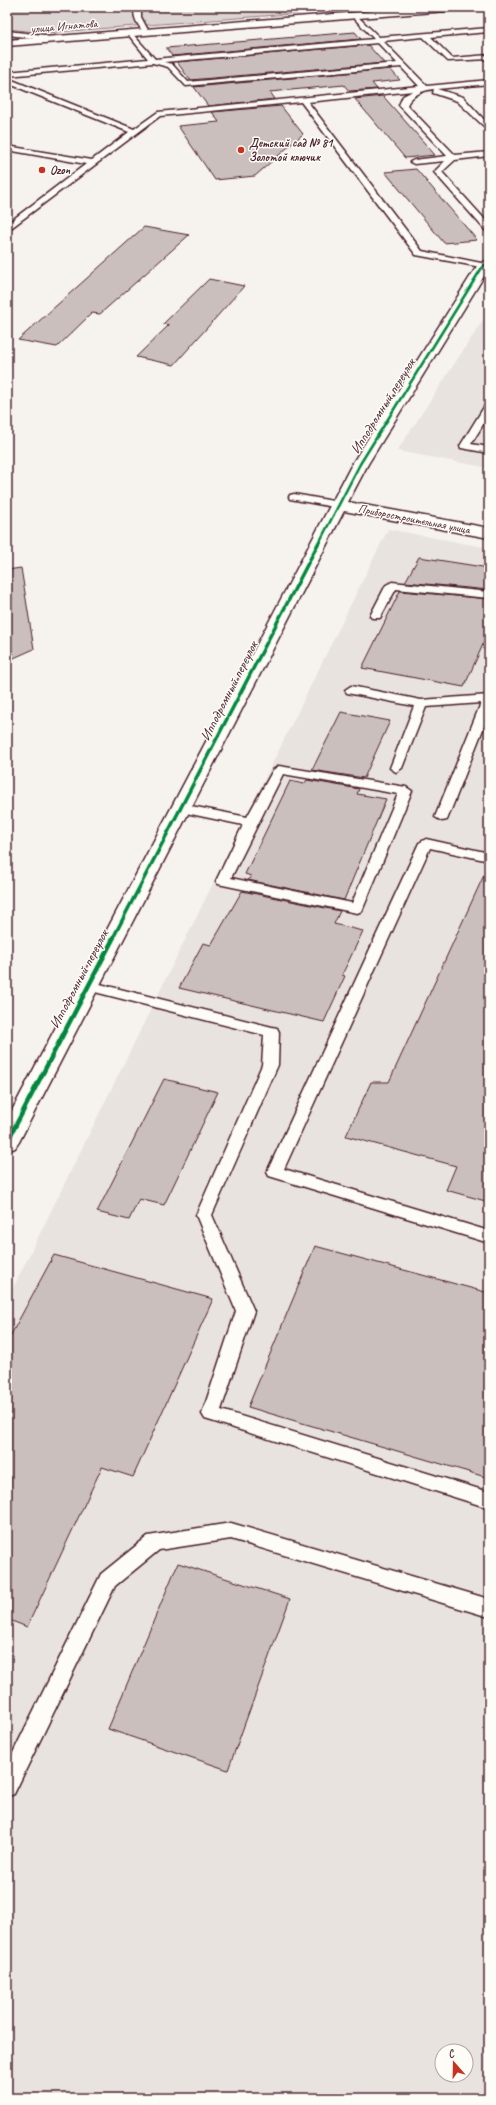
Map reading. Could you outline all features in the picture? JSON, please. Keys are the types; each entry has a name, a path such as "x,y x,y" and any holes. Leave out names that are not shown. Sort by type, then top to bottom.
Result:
{"street":[{"name":"улица Игнатова","path":"7,43 354,15 376,10 459,7"},
{"name":"Ипподромный переулок","path":"7,1142 371,445 486,265"},
{"name":"Приборостроительная улица","path":"339,505 489,533"}],"lane":[{"path":"138,7 138,22 146,32"},
{"path":"354,15 425,88 460,99 489,129"},
{"path":"7,74 489,30"},
{"path":"7,33 44,36 51,40"},
{"path":"130,34 153,61 170,65 186,84 403,65"},
{"path":"425,35 450,60 489,56"},
{"path":"7,80 135,132"},
{"path":"7,228 158,114 489,82"},
{"path":"425,88 406,98 404,105 453,158"},
{"path":"303,100 419,253 486,265"},
{"path":"7,148 93,163"},
{"path":"414,162 489,154"},
{"path":"453,158 438,172 489,229"},
{"path":"489,407 465,446 489,450"},
{"path":"294,497 339,505"},
{"path":"376,616 392,585 489,596"},
{"path":"351,690 421,704 489,699 442,817"},
{"path":"396,768 421,704"},
{"path":"279,770 406,791 356,908 224,881 251,822 279,770"},
{"path":"181,808 251,822"},
{"path":"489,857 426,843 275,1172 489,1236"},
{"path":"88,986 272,1032 270,1065 204,1215 245,1311 211,1414 489,1500"},
{"path":"7,1787 108,1580 155,1542 231,1531 489,1608"}],"shaded area":[{"path":"7,7 379,7 45,33 7,29"},
{"path":"489,311 489,468 397,451"},
{"path":"388,529 489,548 489,2098 7,2098 7,1300"}],"building":[{"path":"355,32 361,39 172,56 166,48"},
{"path":"368,45 384,63 190,80 177,62"},
{"path":"390,69 400,80 372,83 377,89 349,91 344,85 270,92 275,99 208,106 194,87"},
{"path":"383,96 435,155 405,158 355,99"},
{"path":"281,106 303,134 255,176 215,180 178,126 219,122 212,112"},
{"path":"416,169 477,240 444,243 385,172"},
{"path":"144,227 189,235 100,314 92,313 57,347 18,340"},
{"path":"209,279 244,286 174,365 136,357 169,325 163,324"},
{"path":"419,557 489,568 489,590 405,582"},
{"path":"21,568 34,649 7,661 7,570"},
{"path":"400,591 489,599 489,631 464,687 362,668"},
{"path":"341,712 390,721 364,778 312,770"},
{"path":"307,780 359,789 357,794 386,799 344,900 248,880 251,876 245,874 290,781 304,784"},
{"path":"489,864 489,1202 446,1190 456,1166 346,1136 371,1082 389,1082"},
{"path":"242,891 340,911 334,924 363,931 342,975 345,976 324,1022 179,988 203,943 211,945"},
{"path":"164,1079 218,1092 164,1205 139,1199 129,1220 97,1212"},
{"path":"315,1246 489,1293 489,1478 248,1407"},
{"path":"54,1255 213,1299 133,1477 102,1467 27,1627 7,1619 7,1342"},
{"path":"178,1563 290,1599 228,1770 108,1729"}],"cycle path":[{"path":"7,1142 360,464 483,266 489,263"}],"place":[{"name":"Детский сад № 81 Золотой ключик","path":"241,150"},
{"name":"Ozon","path":"42,170"}]}
